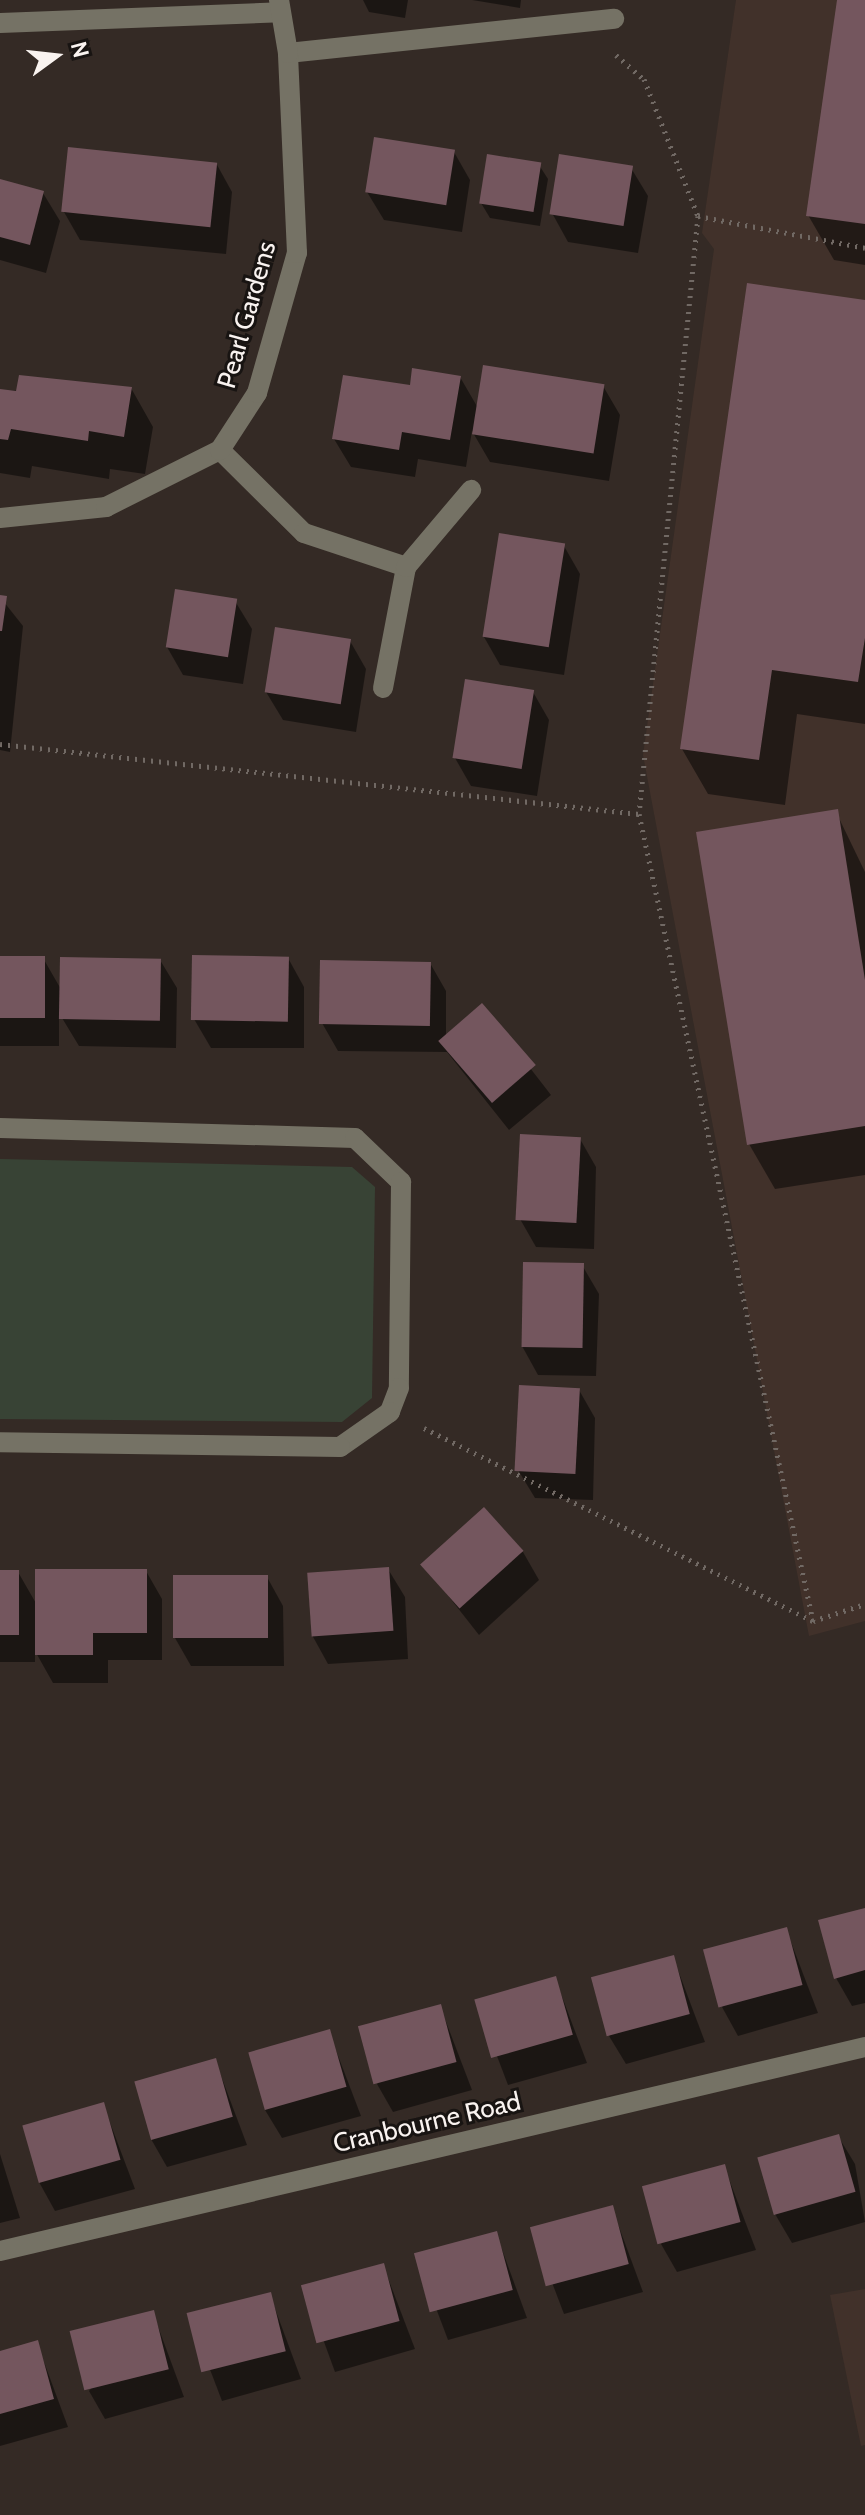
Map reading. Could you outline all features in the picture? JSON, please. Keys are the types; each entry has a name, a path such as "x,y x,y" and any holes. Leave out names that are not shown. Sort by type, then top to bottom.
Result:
{"street":[{"path":"0,23 279,6"},
{"name":"Pearl Gardens","path":"220,450 257,393 297,253 288,53 279,6"},
{"path":"288,53 614,19"},
{"path":"0,518 106,507 220,450 304,533 406,567"},
{"path":"383,688 406,567 471,490"},
{"path":"0,1128 355,1138 401,1182 399,1388 390,1412 340,1447 0,1442"},
{"name":"Cranbourne Road","path":"0,2251 865,2047"}],"path":[{"path":"579,23 644,79 698,216 639,814 813,1621"},
{"path":"698,216 865,248"},
{"path":"0,744 639,814"},
{"path":"390,1412 813,1621 865,1604"}],"shaded area":[{"path":"736,0 865,0 865,1621 809,1636 643,755 714,249 702,233"},
{"path":"865,2289 865,2445 861,2446 830,2295"}],"green space":[{"path":"0,1159 352,1167 375,1187 372,1398 342,1422 0,1419"}],"building":[{"path":"837,0 865,0 865,224 806,216"},
{"path":"374,137 455,150 446,205 365,192"},
{"path":"68,147 217,163 210,227 61,212"},
{"path":"487,154 541,163 534,212 479,203"},
{"path":"559,154 633,166 624,226 549,214"},
{"path":"0,179 44,191 30,245 0,237"},
{"path":"747,283 865,300 865,638 858,682 772,670 759,760 680,749"},
{"path":"483,365 604,384 594,453 472,434"},
{"path":"412,368 461,376 450,440 402,432 399,450 332,439 343,375 410,385"},
{"path":"19,375 132,387 124,437 89,431 88,441 11,429 8,440 0,439 0,389 16,391"},
{"path":"499,533 565,543 549,647 483,637"},
{"path":"175,589 237,599 228,657 166,647"},
{"path":"0,595 7,596 2,631 0,631"},
{"path":"275,627 351,639 341,704 265,692"},
{"path":"465,679 534,690 522,769 452,758"},
{"path":"838,809 865,980 865,1126 747,1145 696,832"},
{"path":"192,955 289,957 288,1022 191,1020"},
{"path":"0,956 45,956 45,1018 0,1018"},
{"path":"60,957 161,959 160,1021 59,1019"},
{"path":"320,960 431,962 430,1026 319,1024"},
{"path":"482,1003 536,1065 492,1103 438,1041"},
{"path":"520,1134 581,1137 576,1223 515,1220"},
{"path":"523,1262 584,1263 583,1348 522,1347"},
{"path":"519,1385 580,1388 575,1474 514,1471"},
{"path":"484,1507 523,1551 460,1608 420,1565"},
{"path":"389,1567 393,1631 312,1637 307,1573"},
{"path":"35,1569 147,1569 147,1633 93,1633 93,1655 35,1655"},
{"path":"0,1570 19,1570 19,1635 0,1635"},
{"path":"173,1575 268,1575 268,1638 173,1638"},
{"path":"865,1908 865,1970 834,1979 818,1920"},
{"path":"787,1927 803,1985 718,2007 703,1950"},
{"path":"674,1955 690,2014 607,2036 591,1977"},
{"path":"556,1976 573,2035 491,2058 474,1999"},
{"path":"441,2004 457,2062 373,2084 358,2026"},
{"path":"330,2029 347,2087 265,2110 248,2052"},
{"path":"216,2058 233,2117 151,2140 134,2081"},
{"path":"104,2102 121,2160 39,2183 22,2125"},
{"path":"839,2134 856,2192 774,2215 757,2157"},
{"path":"725,2164 741,2222 657,2244 642,2186"},
{"path":"613,2205 629,2264 546,2286 530,2227"},
{"path":"497,2231 513,2290 430,2312 414,2253"},
{"path":"384,2263 400,2321 316,2343 301,2285"},
{"path":"271,2292 286,2351 201,2372 187,2313"},
{"path":"154,2310 169,2369 84,2390 70,2331"},
{"path":"38,2340 54,2399 0,2414 0,2351"}]}
